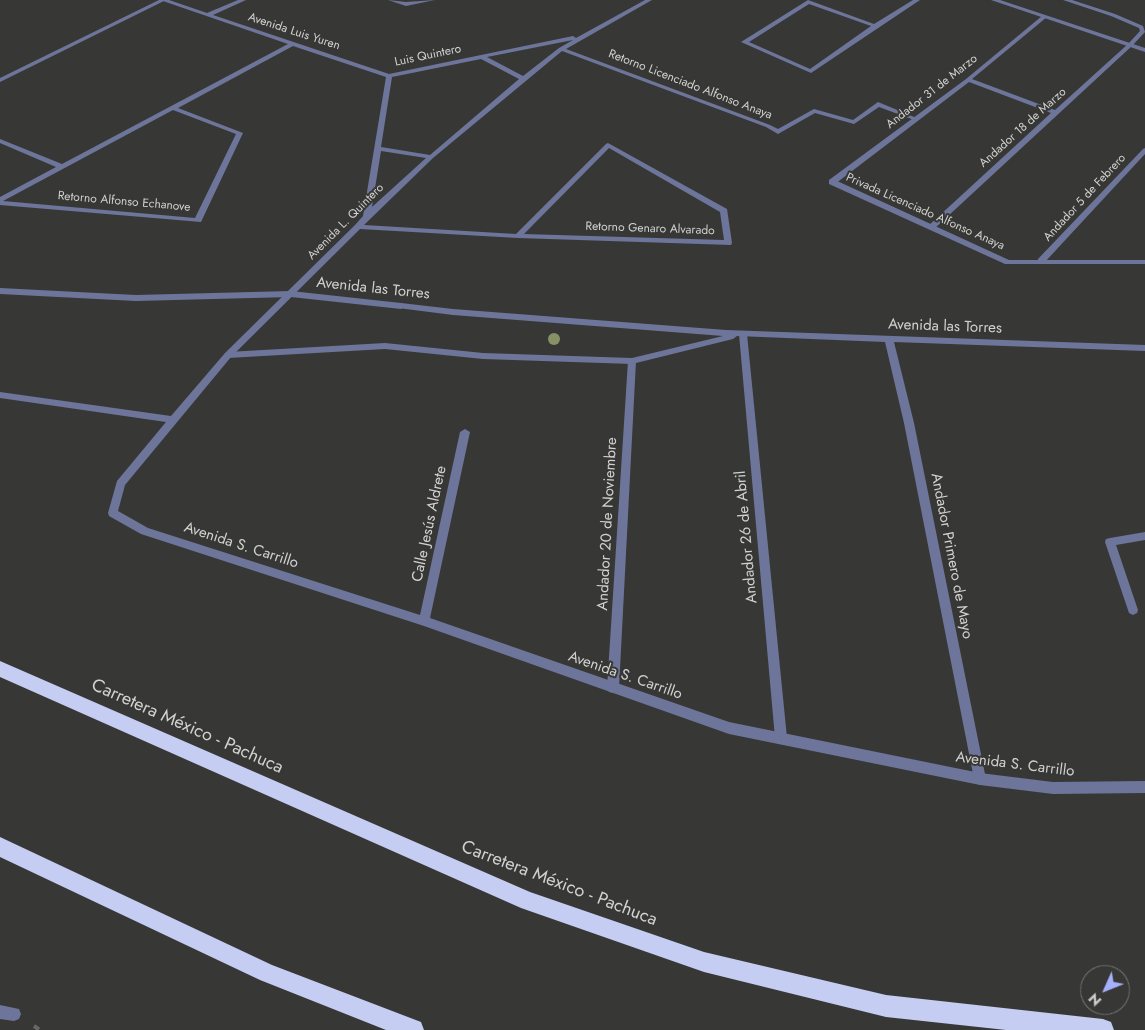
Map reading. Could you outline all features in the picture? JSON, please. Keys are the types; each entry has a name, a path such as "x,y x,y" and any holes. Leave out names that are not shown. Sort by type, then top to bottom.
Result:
{"highway":[{"name":"Carretera México - Pachuca","path":"0,669 528,901 704,962 886,1006 1103,1030"},
{"path":"0,847 267,973 414,1030"}],"street":[{"name":"Avenida Luis Yuren","path":"163,0 389,76"},
{"path":"0,80 163,0"},
{"path":"207,15 243,0"},
{"path":"391,0 406,4 432,0"},
{"name":"Avenida L. Quintero","path":"113,513 120,484 172,420 228,355 367,216 431,157 561,48 648,0"},
{"path":"875,26 808,2 744,42 811,71 875,26 917,0"},
{"path":"994,0 1145,50"},
{"name":"Andador 18 de Marzo","path":"931,227 1143,31 1141,27 1113,15 1066,0"},
{"name":"Andador 31 de Marzo","path":"832,182 968,80 1044,16"},
{"name":"Luis Quintero","path":"367,216 389,76 581,37"},
{"name":"Retorno Alfonso Echanove","path":"0,202 294,43"},
{"name":"Retorno Licenciado Alfonso Anaya","path":"561,48 768,126 778,132 814,111 854,122 878,104 916,119"},
{"path":"482,57 522,79"},
{"path":"968,80 1056,113"},
{"name":"Retorno Alfonso Echanove","path":"0,202 198,220 240,133 173,108"},
{"path":"0,141 62,168"},
{"name":"Retorno Genaro Alvarado","path":"358,227 518,236 728,243 724,212 608,145 518,236"},
{"path":"377,148 431,157"},
{"name":"Andador 5 de Febrero","path":"1041,261 1145,150"},
{"name":"Privada Licenciado Alfonso Anaya","path":"832,182 1008,262 1041,261"},
{"path":"1041,261 1145,262"},
{"name":"Avenida las Torres","path":"0,291 136,298 291,294 453,312 743,334 1145,348"},
{"name":"Avenida las Torres","path":"228,355 385,346 483,356 632,361 743,334"},
{"name":"Andador 26 de Abril","path":"743,334 781,738"},
{"name":"Andador Primero de Mayo","path":"889,339 909,424 980,779"},
{"name":"Andador 20 de Noviembre","path":"613,688 632,361"},
{"path":"0,394 172,420"},
{"name":"Calle Jesús Aldrete","path":"424,621 465,432"},
{"name":"Avenida S. Carrillo","path":"113,513 145,531 424,621 729,728 980,779 1054,788 1145,787"},
{"path":"1133,610 1110,542 1145,536"}]}
